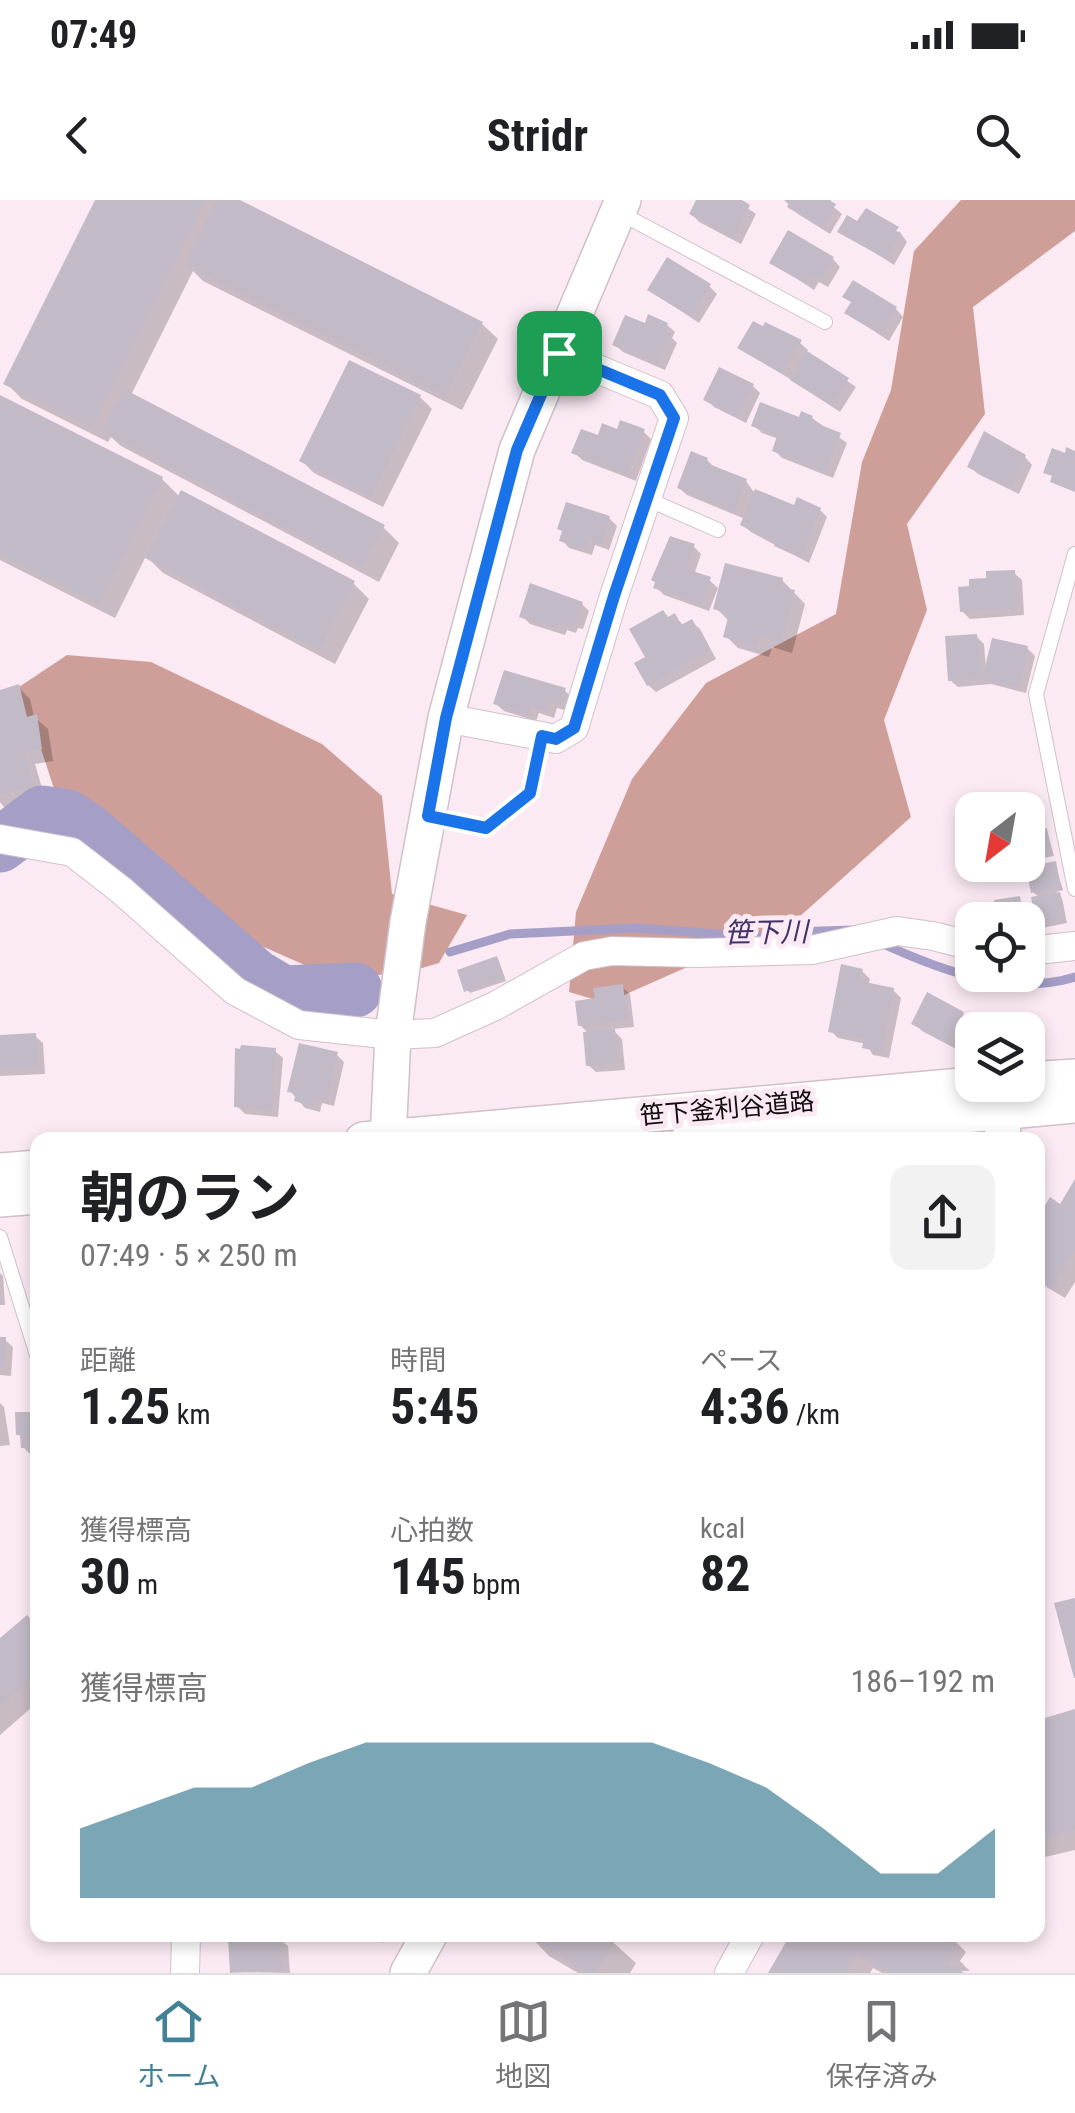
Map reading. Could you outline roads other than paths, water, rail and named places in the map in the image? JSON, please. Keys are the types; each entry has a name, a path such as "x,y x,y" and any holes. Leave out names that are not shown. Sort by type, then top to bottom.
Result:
{"street":[{"path":"381,1132 408,922 446,718 517,450 618,204"},
{"path":"446,718 556,739 574,728 674,418 660,395 559,353"},
{"path":"0,840 72,852 235,991 299,1026 393,1035 435,1033 495,1006 584,956 612,951 760,953 831,947 897,931 955,942"},
{"path":"1045,949 1075,946"},
{"path":"1045,1079 1075,1077"},
{"name":"笹下釜利谷道路","path":"457,1132 955,1087"},
{"name":"笹下釜利谷道路","path":"778,1132 1075,1105"},
{"path":"0,1171 30,1169"},
{"path":"0,1200 30,1197"},
{"path":"185,1973 186,1942"},
{"path":"408,1973 425,1942"},
{"path":"729,1973 746,1942"}],"lane":[{"path":"618,204 825,322"},
{"path":"646,499 718,530"},
{"path":"1075,554 1036,694 1075,889"},
{"path":"428,816 486,828 530,793 542,736"},
{"path":"0,1237 30,1333"}],"waterway":[{"name":"笹下川","path":"0,845 42,813 67,817 87,830 256,977 283,993 355,990"},
{"name":"笹下川","path":"450,952 510,934 636,928 758,937 853,930"},
{"name":"笹下川","path":"881,943 975,978 1025,984 1075,977"}]}
